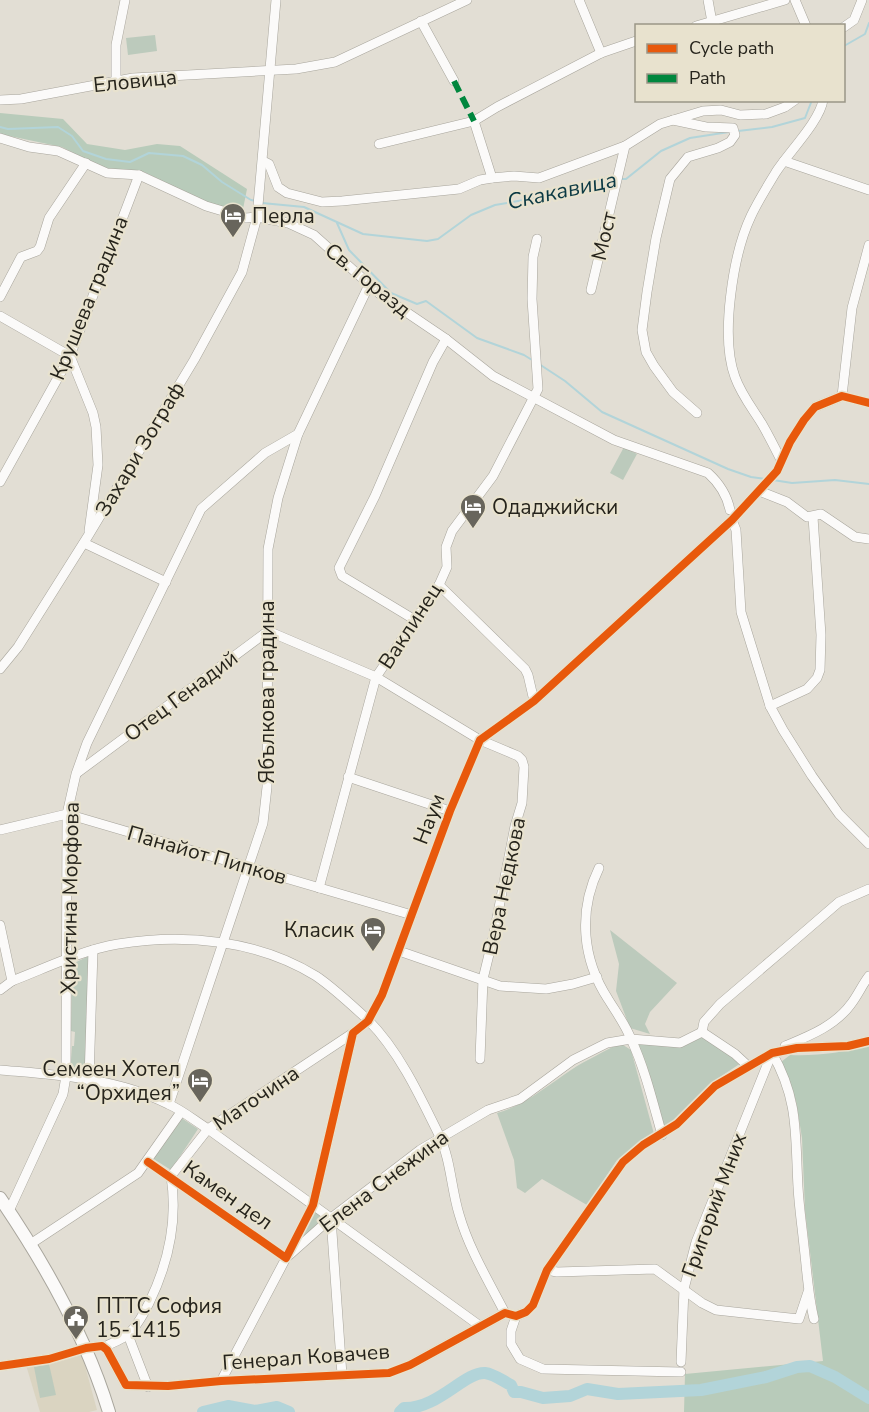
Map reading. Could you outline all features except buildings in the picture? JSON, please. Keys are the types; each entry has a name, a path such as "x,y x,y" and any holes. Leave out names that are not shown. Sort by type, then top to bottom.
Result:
{"main road":[{"path":"0,1198 59,1295 86,1347 109,1412"}],"street":[{"path":"116,81 116,45 125,0"},
{"name":"Захари Зограф","path":"0,669 18,647 86,539 234,290 249,253 257,214 276,0"},
{"name":"Еловица","path":"0,100 21,99 133,78 296,69 335,62 467,0"},
{"path":"579,0 601,52"},
{"path":"708,0 712,22"},
{"path":"704,24 785,0"},
{"path":"795,0 805,24"},
{"path":"845,26 854,20 862,0"},
{"path":"421,21 454,81"},
{"path":"379,144 474,121 601,52 635,41"},
{"path":"262,161 269,164 278,187 287,193 322,202 459,189 480,180 492,178 514,176 539,178 625,146 647,131 672,119 703,111 722,110 740,115 766,114 792,102"},
{"path":"781,460 745,399 735,377 730,358 728,332 735,266 751,217 783,161 814,120 822,102"},
{"path":"672,119 734,132 730,142 688,157 670,179 656,238 642,330 646,352 654,366 673,392 697,413"},
{"path":"474,121 492,178"},
{"name":"Св. Горазд","path":"0,138 29,147 57,151 107,173 139,175 206,206 246,218 257,214 288,223 314,235 381,295 446,339 493,376 614,440 708,473 717,481 728,501 736,530 741,612 770,706 783,730 839,814 869,844"},
{"name":"Мост","path":"591,290 625,146"},
{"path":"783,161 869,190"},
{"path":"0,297 21,258 37,251 40,247 49,218 86,163"},
{"name":"Крушева градина","path":"0,482 70,356 139,175"},
{"name":"Ваклинец","path":"319,888 376,677 439,585 447,567 446,547 452,531 493,476 538,389 532,299 533,256 537,239"},
{"path":"842,396 852,308 869,245"},
{"name":"Ябълкова градина","path":"169,1104 263,823 267,787 268,549 278,498 298,434 369,285"},
{"path":"0,316 70,356 93,413 98,465 86,539 166,582"},
{"path":"415,620 342,576 339,568 375,496 433,362 446,339"},
{"path":"268,631 376,677 480,740 534,701 759,491 777,471 804,420 815,407 842,396 869,403"},
{"name":"Христина Морфова","path":"9,1211 63,1094 66,1077 67,814 76,774 87,743 201,509 265,453 298,434"},
{"path":"759,491 787,502 807,517 821,514 855,537 869,539"},
{"path":"770,706 807,689 818,678 820,670 821,635 813,516"},
{"path":"439,585 525,669 534,701"},
{"name":"Отец Генадий","path":"76,774 268,631"},
{"name":"Наум","path":"352,1033 369,1021 382,995 450,811 480,740"},
{"name":"Вера Недкова","path":"480,740 518,756 524,767 522,803 515,825 494,938 483,980 480,1059"},
{"path":"348,777 450,811"},
{"name":"Панайот Пипков","path":"0,830 67,814 412,915"},
{"path":"599,868 588,897 585,922 589,957 597,977 632,1039 662,1135"},
{"path":"748,1066 735,1054 702,1032 704,1022 720,1004 839,902 869,889"},
{"path":"0,925 12,981"},
{"path":"0,990 12,981 93,950 151,940 191,939 266,952 316,976 369,1021 395,1054 446,1152 459,1213 468,1240 505,1312 516,1316 526,1312 533,1305 547,1270 623,1162 643,1145 662,1135 686,1116 715,1086 772,1053 813,1035 841,1015 850,1006 869,976"},
{"name":"Христина Морфова","path":"89,1080 93,950"},
{"path":"399,951 500,986 546,989 597,977"},
{"name":"Елена Снежина","path":"221,1381 286,1258 331,1218 440,1137 488,1110 520,1099 573,1060 607,1043 632,1039 680,1043 702,1032"},
{"path":"286,1258 313,1205 352,1033"},
{"name":"Маточина","path":"171,1176 208,1129 352,1033"},
{"path":"772,1053 797,1048 848,1046 869,1041"},
{"path":"772,1053 791,1098 796,1127 798,1188 808,1292 814,1319"},
{"name":"Григорий Мних","path":"681,1362 684,1289 696,1242 772,1053"},
{"path":"0,1070 89,1080 125,1088 169,1104 208,1129 480,1326"},
{"path":"29,1245 138,1173 148,1162 181,1112"},
{"name":"Камен дел","path":"148,1162 286,1258"},
{"path":"0,1366 49,1359 86,1347 104,1347 128,1335 146,1309 161,1278 172,1239 174,1196 171,1176"},
{"path":"331,1218 342,1375"},
{"path":"547,1270 557,1272 655,1269 702,1303 716,1310 799,1319 808,1292"},
{"name":"Генерал Ковачев","path":"104,1347 124,1384 147,1387 389,1373 410,1365 505,1312"},
{"path":"516,1316 511,1331 511,1344 520,1359 543,1369 681,1372"},
{"path":"128,1335 147,1387"}],"shaded area":[{"path":"81,1351 97,1410 40,1412 26,1365"}],"green space":[{"path":"155,35 157,51 128,55 126,38"},
{"path":"0,113 63,119 87,144 125,150 157,144 180,146 247,189 242,214 208,203 144,172 108,171 62,147 0,134"},
{"path":"624,447 637,454 623,480 610,473"},
{"path":"610,930 677,983 650,1012 645,1024 650,1034 630,1028 616,991 619,964"},
{"path":"91,955 88,1077 70,1075 75,1032 71,1031 72,964"},
{"path":"700,1031 741,1063 714,1081 676,1120 662,1128 637,1042 667,1046"},
{"path":"620,1043 631,1050 654,1134 617,1160 587,1205 542,1179 525,1193 517,1188 514,1160 497,1113 526,1100 577,1066"},
{"path":"869,1045 869,1412 684,1412 685,1374 823,1361 805,1210 802,1138 796,1101 781,1062 790,1055 830,1053"},
{"path":"180,1117 198,1129 171,1170 152,1158"},
{"path":"315,1210 325,1218 300,1242"},
{"path":"49,1364 56,1395 40,1398 34,1367"}],"waterway":[{"name":"Скакавица","path":"845,45 865,34 869,23"},
{"name":"Скакавица","path":"738,131 772,127 805,118 811,102"},
{"path":"0,127 8,129 58,127 72,136 83,151 106,159 130,162 149,153 183,156 202,165 222,182 256,201"},
{"name":"Скакавица","path":"619,179 626,179 661,151 690,138 729,132"},
{"name":"Скакавица","path":"262,203 304,207 363,234 427,241 438,239 471,215 495,205 564,193 604,178 613,178"},
{"path":"337,223 349,250 391,293 417,304 426,301 477,338 532,360"},
{"path":"539,364 565,381 602,412 728,469 765,479"},
{"path":"773,480 792,483 835,480 869,484"},
{"path":"400,1412 404,1408 428,1403 468,1378 485,1373 511,1385 514,1392 543,1398 570,1396 587,1389 618,1394 701,1390 766,1377 797,1367 810,1366 835,1377 869,1398"},
{"path":"203,1412 228,1406 256,1411 277,1407 289,1412"}],"marked path":[{"path":"454,81 474,121"}],"cycle path":[{"path":"148,1162 286,1258 313,1205 353,1033 368,1021 382,995 450,811 480,740 534,701 732,520 777,471 790,442 815,407 842,396 869,403"},
{"path":"0,1366 49,1359 86,1348 102,1346 107,1350 126,1385 168,1386 221,1381 389,1373 410,1365 505,1313 516,1316 526,1312 533,1305 547,1270 623,1162 643,1145 677,1124 715,1086 772,1053 797,1048 848,1046 869,1041"}],"place":[{"name":"Перла","path":"233,239"},
{"name":"Одаджийски","path":"473,530"},
{"name":"Класик","path":"373,953"},
{"name":"Семеен Хотел “Орхидея”","path":"200,1104"},
{"name":"ПТТС София 15-1415","path":"76,1341"}]}
